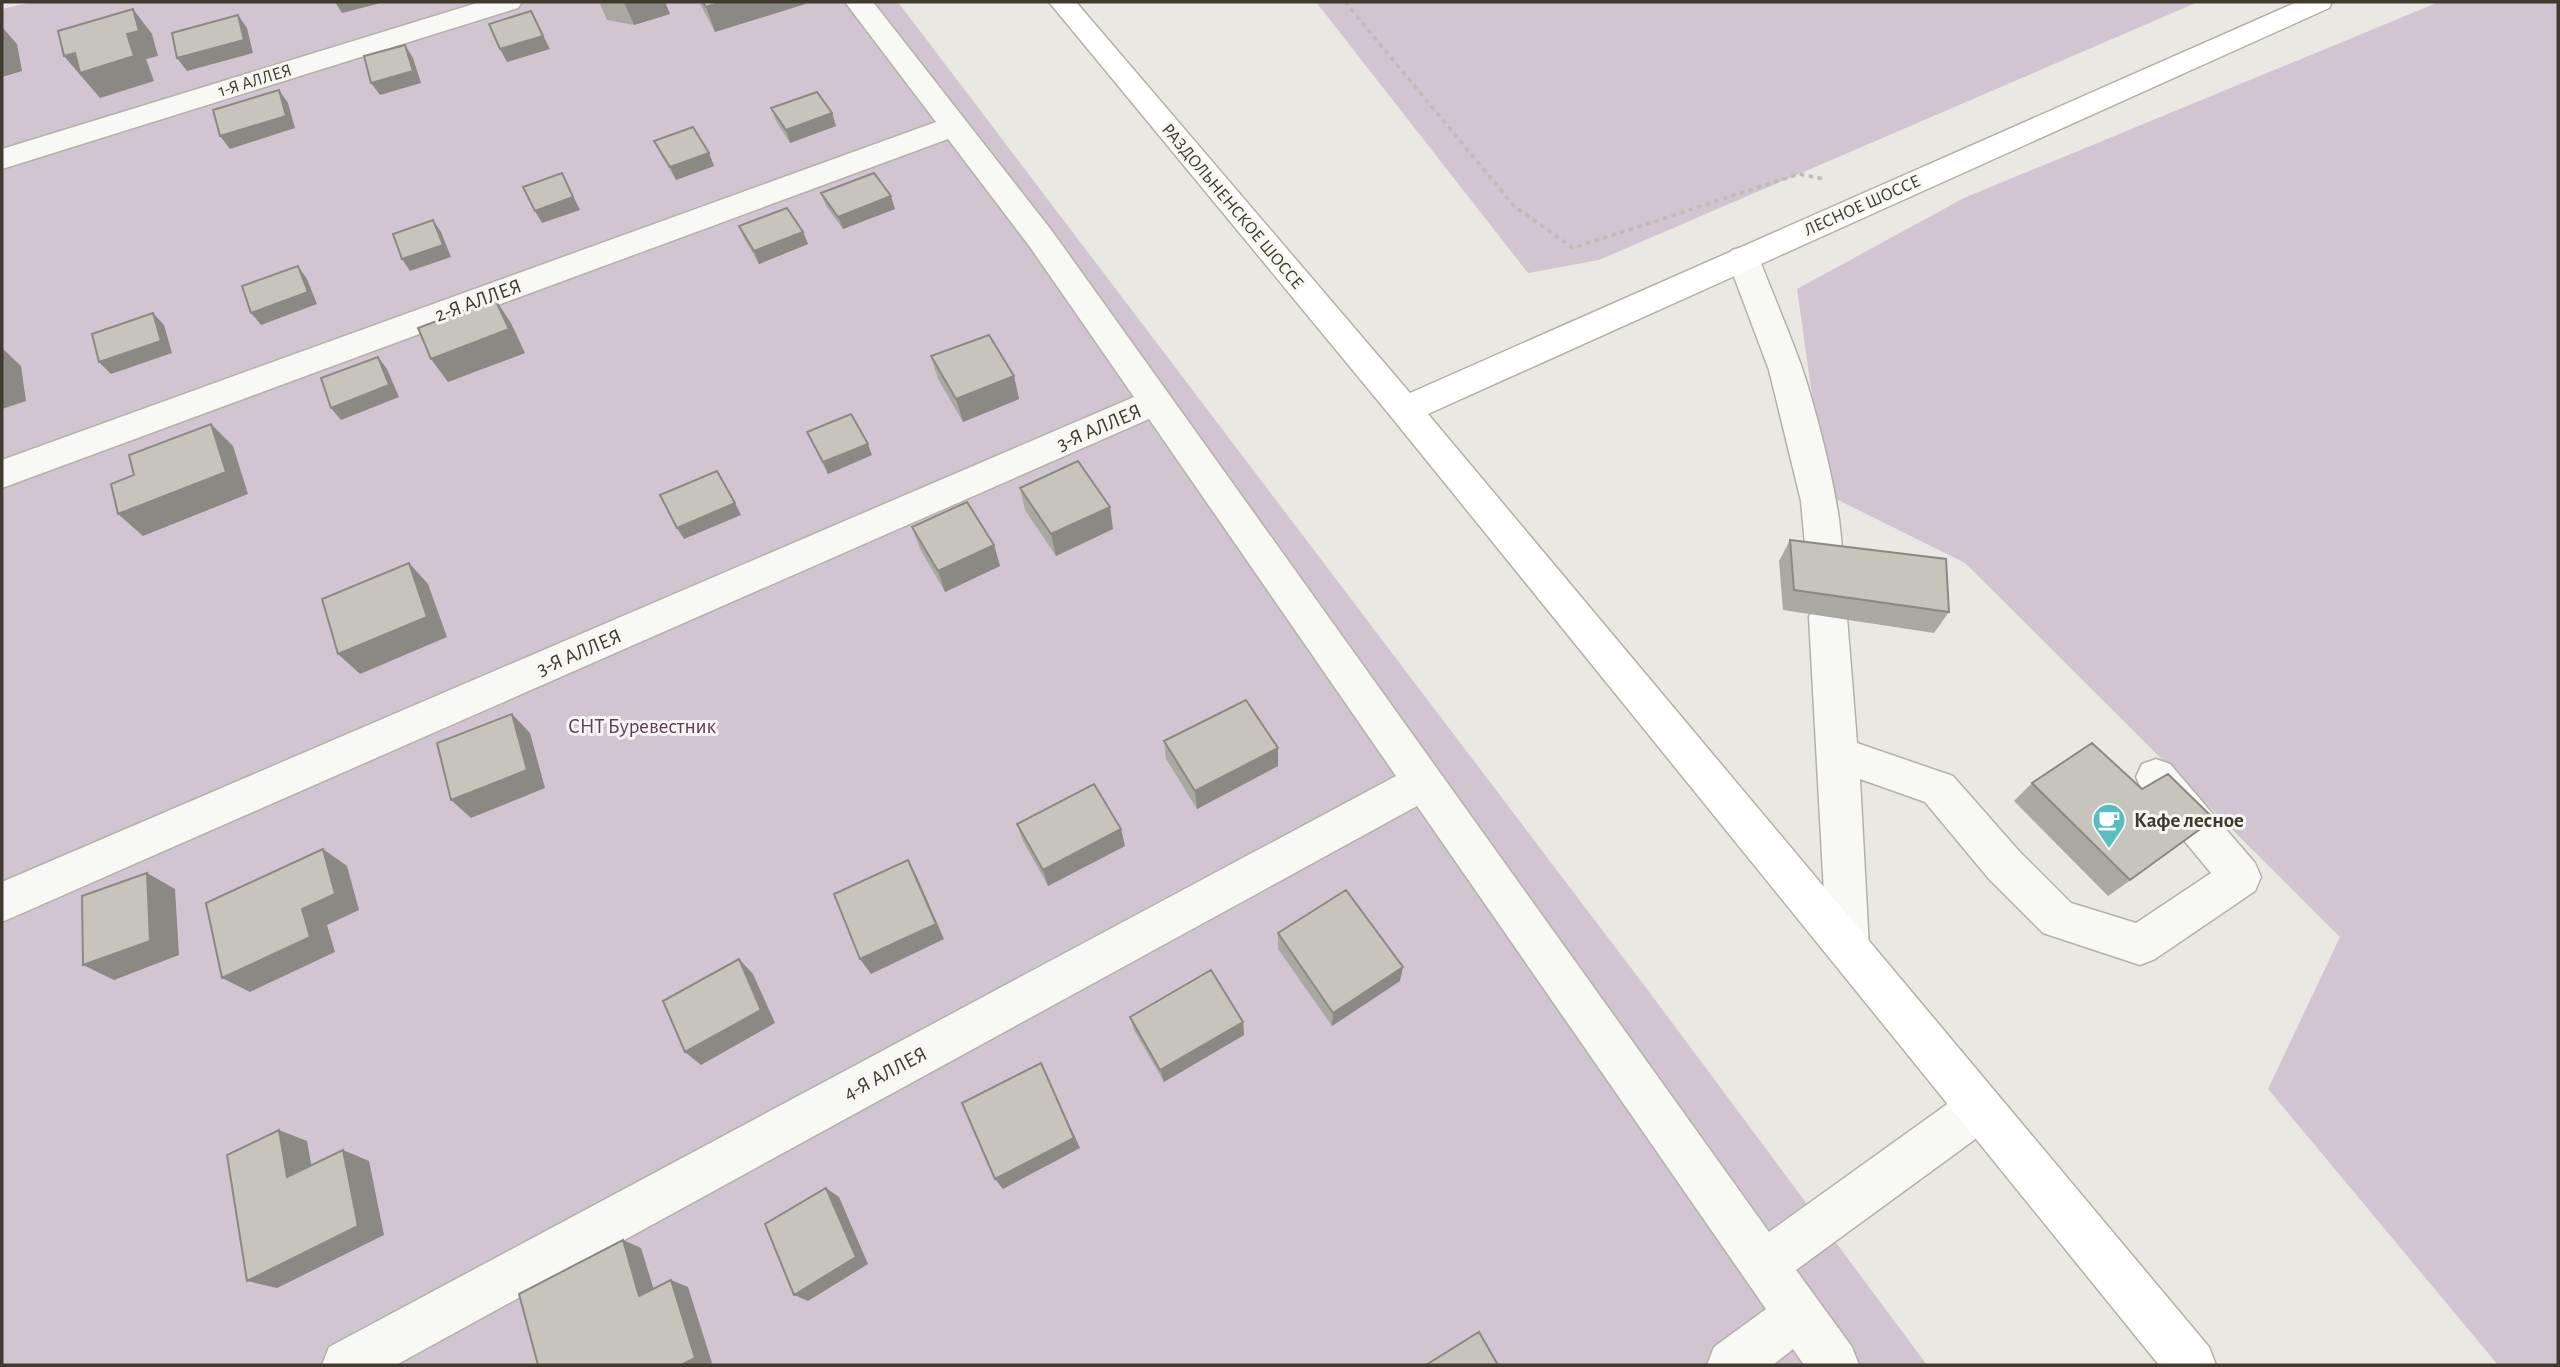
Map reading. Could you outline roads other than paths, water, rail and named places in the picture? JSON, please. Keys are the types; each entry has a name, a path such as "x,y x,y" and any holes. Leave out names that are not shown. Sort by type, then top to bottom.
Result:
{"main road":[{"name":"РАЗДОЛЬНЕНСКОЕ ШОССЕ","path":"1062,2 1405,410 2192,1365"},
{"name":"ЛЕСНОЕ ШОССЕ","path":"1405,410 2319,2"}],"lane":[{"name":"1-Я АЛЛЕЯ","path":"2,159 508,2"},
{"path":"859,2 1041,239 1834,1365"},
{"name":"2-Я АЛЛЕЯ","path":"2,474 954,126"},
{"path":"1743,258 1786,370 1819,501 1825,567"},
{"name":"3-Я АЛЛЕЯ","path":"2,902 1156,402"},
{"path":"1828,617 1848,948"},
{"path":"1838,754 1939,789 2004,865 2058,919 2140,945 2240,877 2156,777"},
{"name":"4-Я АЛЛЕЯ","path":"347,1365 1423,782"},
{"path":"1763,1265 1980,1108"},
{"path":"1732,1365 1798,1315"}],"place":[{"name":"Кафе лесное","path":"2109,850"}],"park label":[{"name":"СНТ Буревестник","path":"642,726"}]}
